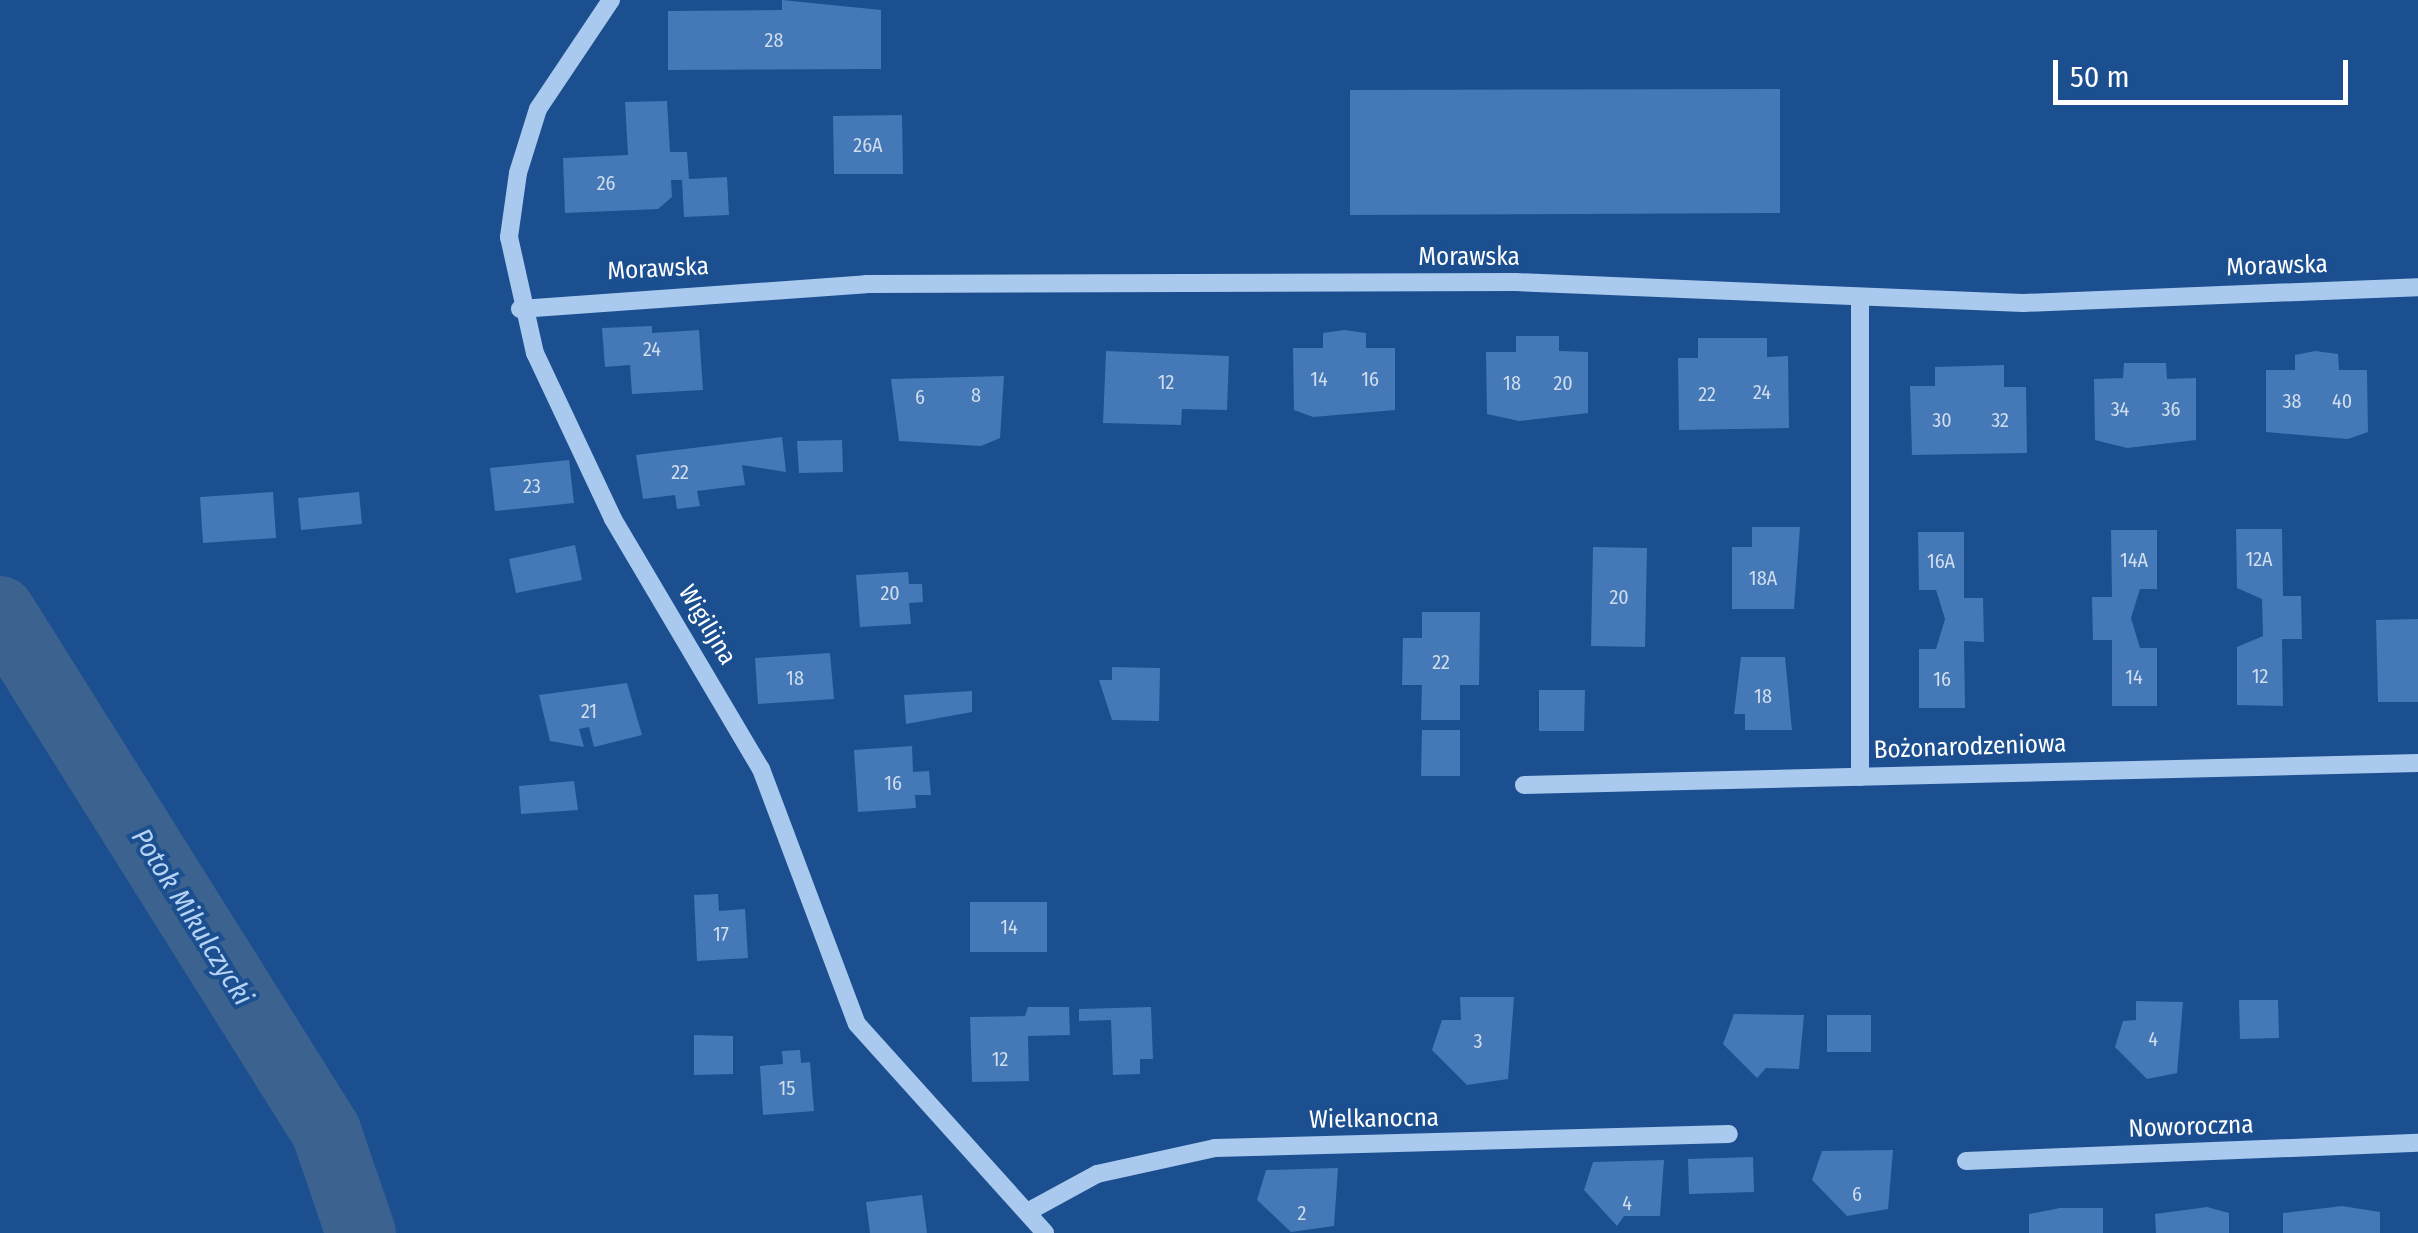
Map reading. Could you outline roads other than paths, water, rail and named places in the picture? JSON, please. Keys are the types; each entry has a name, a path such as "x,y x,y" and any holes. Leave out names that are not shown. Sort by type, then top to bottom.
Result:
{"street":[{"name":"Wigilijna","path":"611,0 538,109 518,173 509,237 520,309 613,518 761,769 857,1024 1031,1210 1045,1233"},
{"name":"Morawska","path":"520,309 866,284 1515,282 2023,303 2418,287"},
{"path":"1860,298 1860,777"},
{"name":"Bożonarodzeniowa","path":"1524,785 2418,763"},
{"name":"Wielkanocna","path":"1031,1210 1097,1174 1215,1148 1730,1134"},
{"name":"Noworoczna","path":"1966,1161 2418,1143"}],"waterway":[{"name":"Potok Mikulczycki","path":"0,611 326,1131 361,1233"}]}
